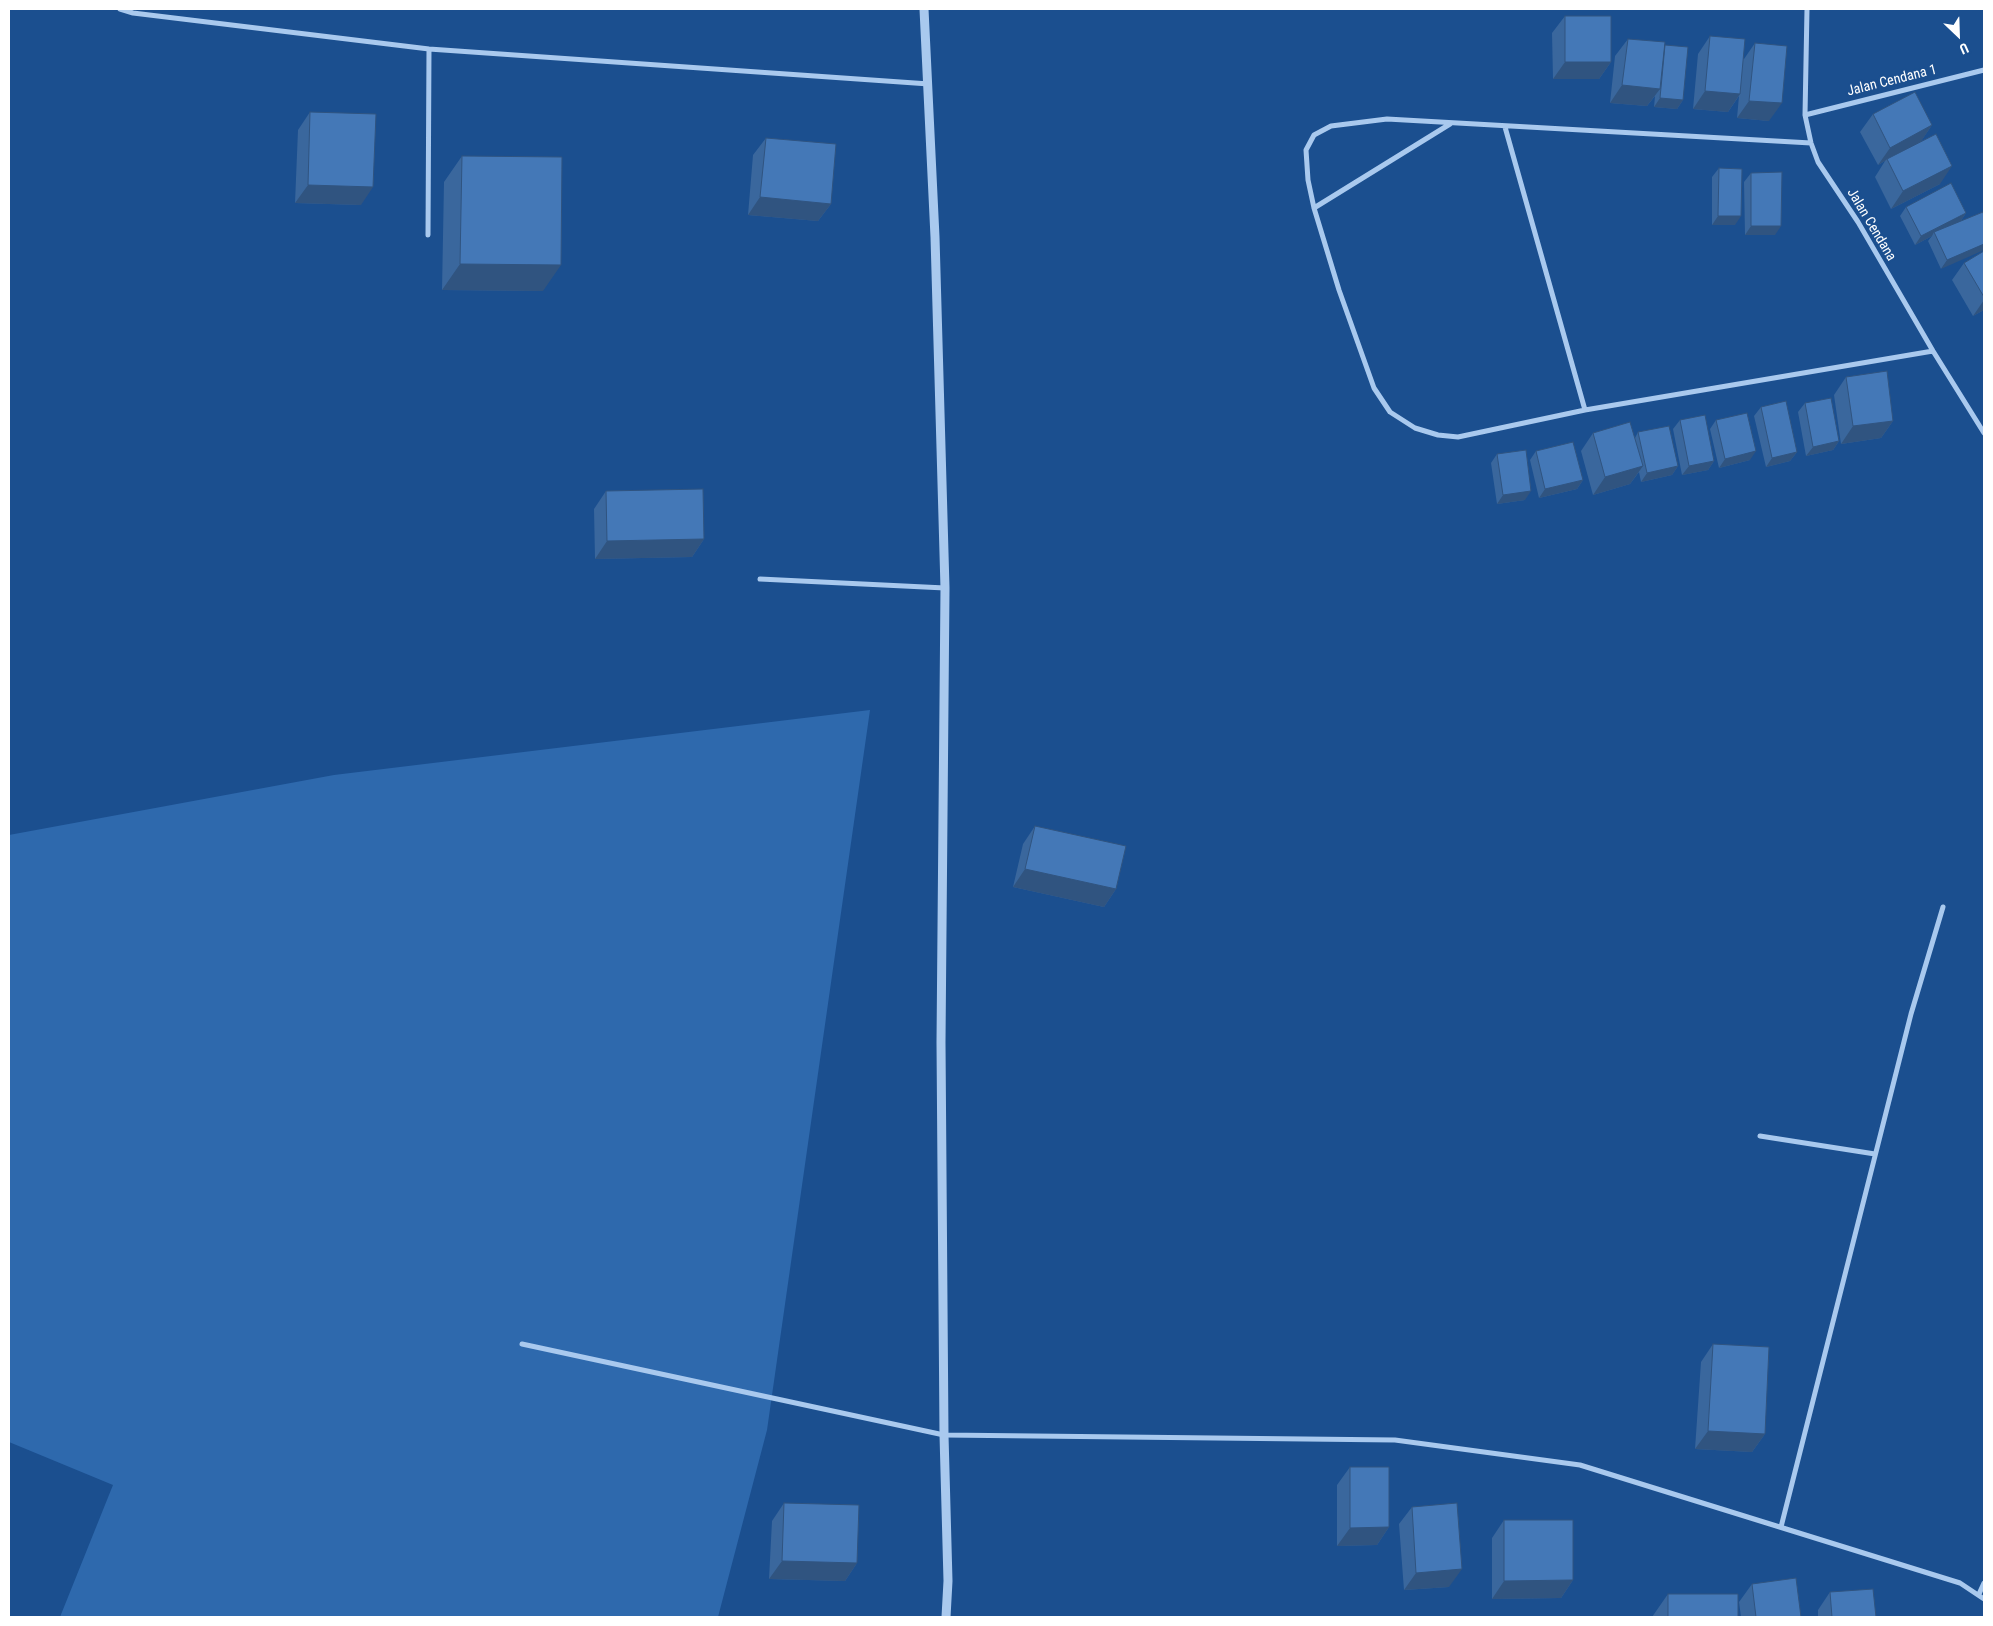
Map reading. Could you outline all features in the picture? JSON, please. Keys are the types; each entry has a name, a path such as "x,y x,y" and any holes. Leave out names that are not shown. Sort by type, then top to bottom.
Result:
{"street":[{"path":"120,9 133,13 429,49 929,84"},
{"path":"924,9 935,237 945,588 941,1042 944,1435 948,1581 946,1617"},
{"name":"Jalan Cendana","path":"1807,9 1805,115 1811,143 1818,162 1858,222 1984,434"},
{"path":"428,235 429,49"},
{"name":"Jalan Cendana 1","path":"1805,115 1984,70"},
{"path":"1811,143 1387,119 1356,121 1330,126 1314,136 1306,150 1308,180 1314,208 1342,298 1374,388 1390,412 1415,428 1438,435 1458,437 1585,410 1933,351"},
{"path":"1314,208 1450,123"},
{"path":"1505,126 1585,410"},
{"path":"760,579 945,588"},
{"path":"1781,1527 1910,1014 1943,907"},
{"path":"1760,1136 1875,1154"},
{"path":"522,1344 944,1435 1395,1440 1580,1464 1960,1583 1984,1599"},
{"path":"1979,1594 1984,1583"}],"shaded area":[{"path":"870,710 767,1430 718,1617 60,1617 113,1485 9,1442 9,835 334,775"}],"building":[{"path":"1565,16 1611,16 1611,62 1565,62"},
{"path":"1710,36 1745,39 1740,94 1705,91"},
{"path":"1628,39 1665,42 1660,89 1622,85"},
{"path":"1755,43 1787,46 1782,103 1749,101"},
{"path":"1665,45 1688,47 1683,100 1660,98"},
{"path":"1915,92 1932,125 1890,148 1873,114"},
{"path":"310,112 376,114 373,187 308,185"},
{"path":"1936,134 1952,166 1903,191 1887,159"},
{"path":"766,138 836,144 831,204 760,197"},
{"path":"462,156 562,157 561,265 460,264"},
{"path":"1719,168 1742,169 1741,216 1718,216"},
{"path":"1782,172 1781,226 1751,226 1751,173"},
{"path":"1951,183 1966,213 1921,236 1906,207"},
{"path":"1983,212 1984,244 1947,260 1934,232"},
{"path":"1984,251 1984,297 1964,263"},
{"path":"1887,371 1893,421 1853,426 1846,377"},
{"path":"1831,398 1839,441 1813,447 1805,403"},
{"path":"1786,401 1797,452 1772,458 1761,407"},
{"path":"1747,413 1756,451 1725,459 1716,420"},
{"path":"1705,415 1714,461 1689,466 1680,420"},
{"path":"1630,422 1643,466 1605,477 1593,433"},
{"path":"1669,426 1678,466 1647,473 1638,432"},
{"path":"1573,442 1583,480 1545,489 1536,451"},
{"path":"1526,450 1531,491 1503,495 1497,454"},
{"path":"703,489 704,539 607,541 606,491"},
{"path":"1035,826 1126,846 1116,889 1025,869"},
{"path":"1713,1344 1769,1347 1765,1434 1708,1431"},
{"path":"1350,1467 1389,1467 1389,1527 1350,1528"},
{"path":"784,1503 859,1505 857,1563 782,1561"},
{"path":"1457,1503 1462,1569 1416,1573 1412,1507"},
{"path":"1504,1520 1573,1520 1573,1580 1504,1581"},
{"path":"1796,1578 1801,1617 1756,1617 1752,1584"},
{"path":"1873,1589 1876,1617 1832,1617 1830,1592"},
{"path":"1668,1594 1738,1594 1738,1617 1668,1617"}]}
